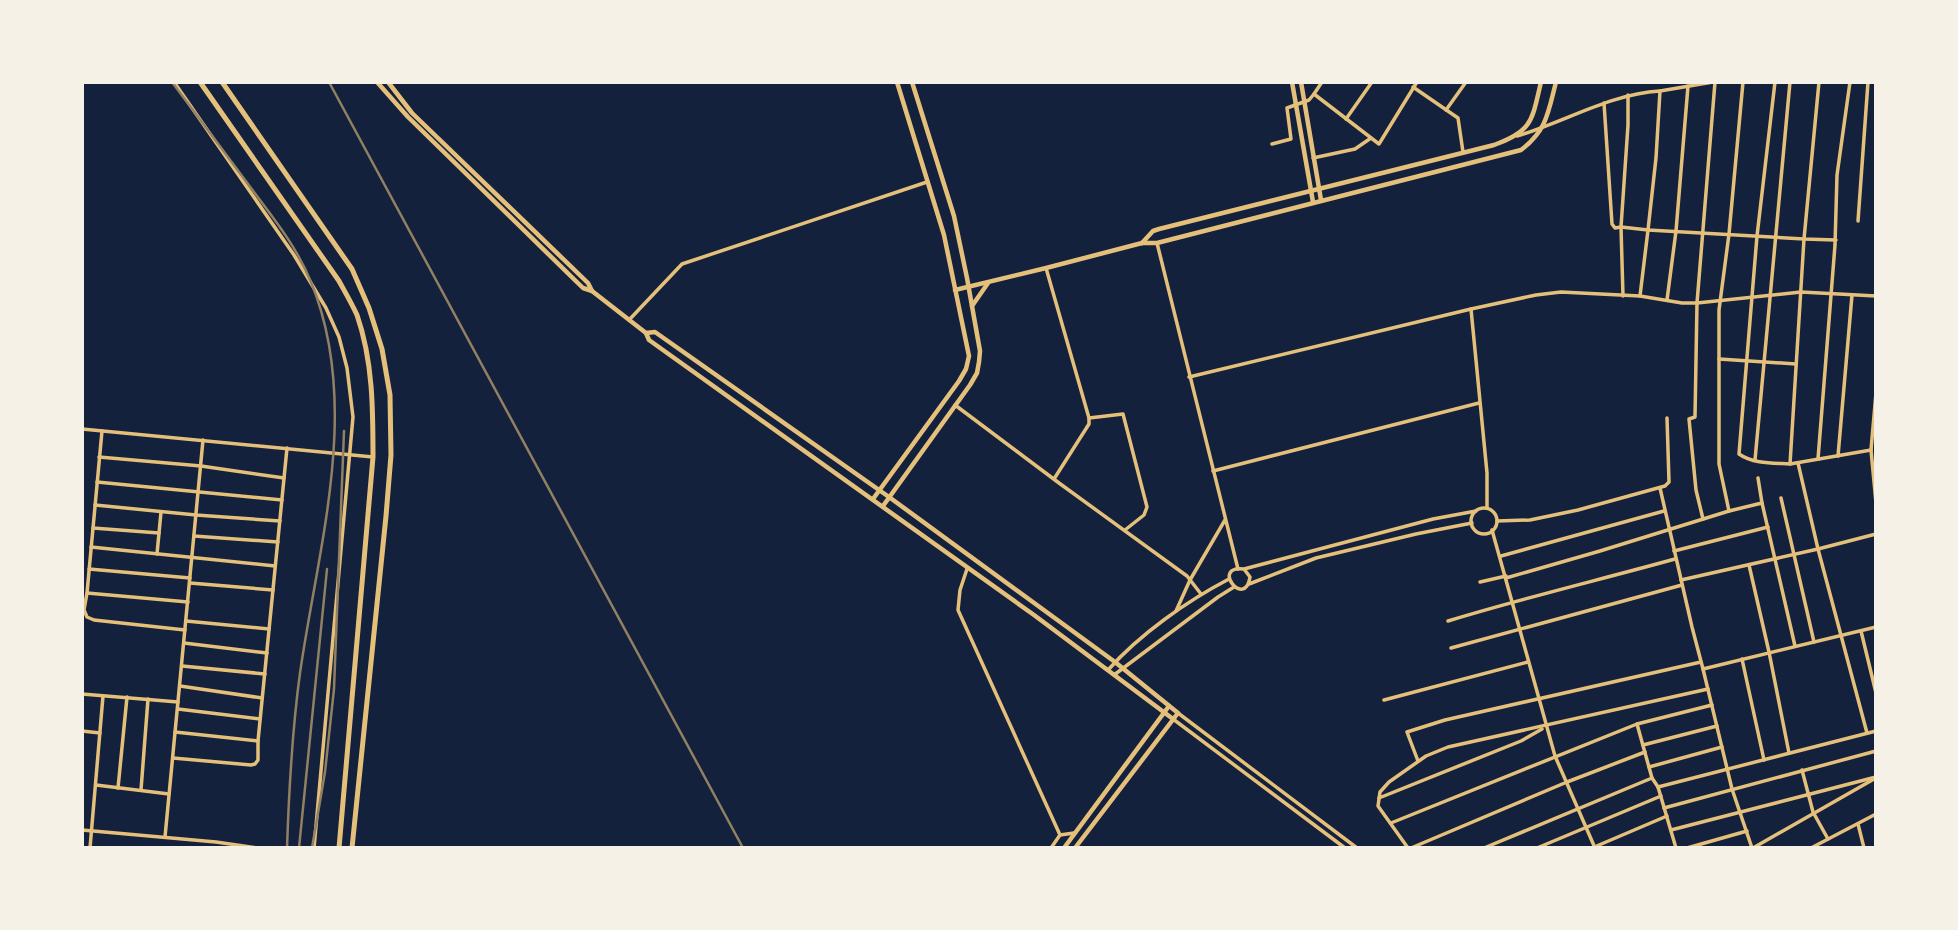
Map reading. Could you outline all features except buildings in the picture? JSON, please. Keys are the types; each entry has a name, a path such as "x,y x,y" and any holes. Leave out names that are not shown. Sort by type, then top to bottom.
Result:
{"main road":[{"path":"200,82 339,281 357,315 366,353 373,398 373,457 339,848"},
{"path":"222,82 352,269 369,308 382,349 388,383 391,455 352,848"},
{"path":"377,82 573,280 592,291 646,333 649,340 1034,615 1173,719"},
{"path":"873,499 959,381 969,356 944,235 897,84 906,82"},
{"path":"883,506 976,373 980,351 954,216 912,82"},
{"path":"1292,82 1313,202"},
{"path":"1301,82 1321,200"},
{"path":"1142,243 1153,231 1494,145 1517,136 1530,123 1541,82"},
{"path":"955,289 1142,243 1157,243 1521,150 1534,140 1543,128 1556,82"},
{"path":"383,90 390,83 412,113 588,283 592,291"},
{"path":"528,236 534,230"},
{"path":"972,306 989,282"},
{"path":"646,333 655,332 889,498 1115,662 1178,713 1077,846"},
{"path":"1064,848 1169,706"}],"street":[{"path":"174,82 294,255 340,337 347,368 353,417 314,848"},
{"path":"1272,144 1291,139 1287,108 1309,100 1322,82"},
{"path":"1346,119 1372,82"},
{"path":"1314,94 1379,144 1417,82"},
{"path":"1446,110 1466,82"},
{"path":"1517,136 1628,95 1714,82 1697,303 1695,417 1689,419 1696,491 1703,519"},
{"path":"1729,512 1719,464 1719,359 1721,300 1743,82"},
{"path":"1775,82 1757,236 1739,454 1755,461 1790,464 1871,450"},
{"path":"1755,461 1790,82"},
{"path":"1790,464 1804,239 1819,82"},
{"path":"1818,459 1836,240 1837,176 1850,82"},
{"path":"1858,221 1868,82"},
{"path":"1667,300 1676,231 1688,86"},
{"path":"1413,87 1458,118 1463,153"},
{"path":"1640,296 1656,159 1660,90"},
{"path":"1623,296 1621,227 1628,95"},
{"path":"1604,103 1612,224 1615,228 1836,240"},
{"path":"1313,158 1355,149 1371,138"},
{"path":"629,320 682,264 927,182"},
{"path":"1157,243 1238,569"},
{"path":"1046,268 1089,418 1089,424 1054,480"},
{"path":"1189,377 1535,295 1561,292 1640,296 1697,303 1801,292 1876,296"},
{"path":"1839,456 1852,295"},
{"path":"1471,309 1487,472 1487,508"},
{"path":"1719,359 1796,364"},
{"path":"1876,393 1871,450 1876,501"},
{"path":"1213,471 1479,403"},
{"path":"955,405 1190,580 1201,594"},
{"path":"1089,418 1123,414 1147,507 1144,515 1125,531"},
{"path":"1497,522 1530,520 1578,510 1668,485 1667,418"},
{"path":"82,429 373,457"},
{"path":"102,431 84,610 87,617 94,620 185,629"},
{"path":"165,837 204,440"},
{"path":"173,758 255,764 258,760 287,448"},
{"path":"99,457 284,478"},
{"path":"1798,463 1867,733"},
{"path":"1758,478 1795,646"},
{"path":"97,482 282,500"},
{"path":"1660,488 1727,770 1752,848 1876,778"},
{"path":"1781,498 1814,642"},
{"path":"1480,582 1506,577 1762,503"},
{"path":"95,505 280,521"},
{"path":"1108,670 1175,613 1229,578 1232,572 1238,569 1442,516 1487,508 1494,512 1497,522 1488,533 1480,533 1473,527 1473,514 1476,511"},
{"path":"1500,556 1664,511"},
{"path":"157,554 161,512"},
{"path":"1175,613 1190,580 1225,520"},
{"path":"1229,578 1234,587 1240,589 1317,558 1472,523"},
{"path":"1674,551 1768,527"},
{"path":"93,528 159,533"},
{"path":"1492,530 1555,755 1594,847 1667,816"},
{"path":"1451,648 1681,583 1876,534"},
{"path":"194,536 278,542"},
{"path":"91,547 275,566"},
{"path":"1448,621 1513,601 1676,559"},
{"path":"1749,565 1789,753"},
{"path":"89,569 273,590"},
{"path":"967,569 960,590 958,610 1060,835"},
{"path":"1244,569 1250,577 1249,584"},
{"path":"1114,675 1234,587"},
{"path":"87,593 188,603"},
{"path":"186,621 269,629"},
{"path":"1703,669 1876,627"},
{"path":"1861,631 1876,693"},
{"path":"184,643 267,653"},
{"path":"1742,659 1764,760"},
{"path":"1384,700 1528,662"},
{"path":"1418,762 1407,732 1446,720 1701,662"},
{"path":"182,666 265,674"},
{"path":"180,686 262,698"},
{"path":"1645,752 1409,848 1378,806 1378,798 1389,782 1426,756 1448,747 1708,689"},
{"path":"82,694 178,702"},
{"path":"90,848 103,696"},
{"path":"118,788 127,698"},
{"path":"141,790 148,699"},
{"path":"1391,823 1637,724 1712,705"},
{"path":"177,709 260,719"},
{"path":"1178,713 1357,848"},
{"path":"1173,719 1345,848"},
{"path":"1637,724 1675,847"},
{"path":"1378,798 1521,741 1547,726"},
{"path":"1643,745 1717,726"},
{"path":"1658,787 1876,730"},
{"path":"82,731 100,733"},
{"path":"175,732 258,741"},
{"path":"1649,767 1722,747"},
{"path":"1664,808 1876,751"},
{"path":"1802,770 1814,812 1828,839"},
{"path":"1484,848 1653,778"},
{"path":"1671,830 1876,778"},
{"path":"96,785 169,794"},
{"path":"1537,848 1661,796"},
{"path":"1811,848 1876,814"},
{"path":"1858,824 1864,848"},
{"path":"82,830 253,847"},
{"path":"1687,848 1747,831"},
{"path":"1051,848 1060,835 1075,833"}],"railway":[{"path":"172,82 291,243 311,282 326,329 333,378 335,427 325,527 297,695 287,848"},
{"path":"329,82 743,848"},
{"path":"312,848 325,772 334,689 344,431"},
{"path":"299,848 327,569"}]}
